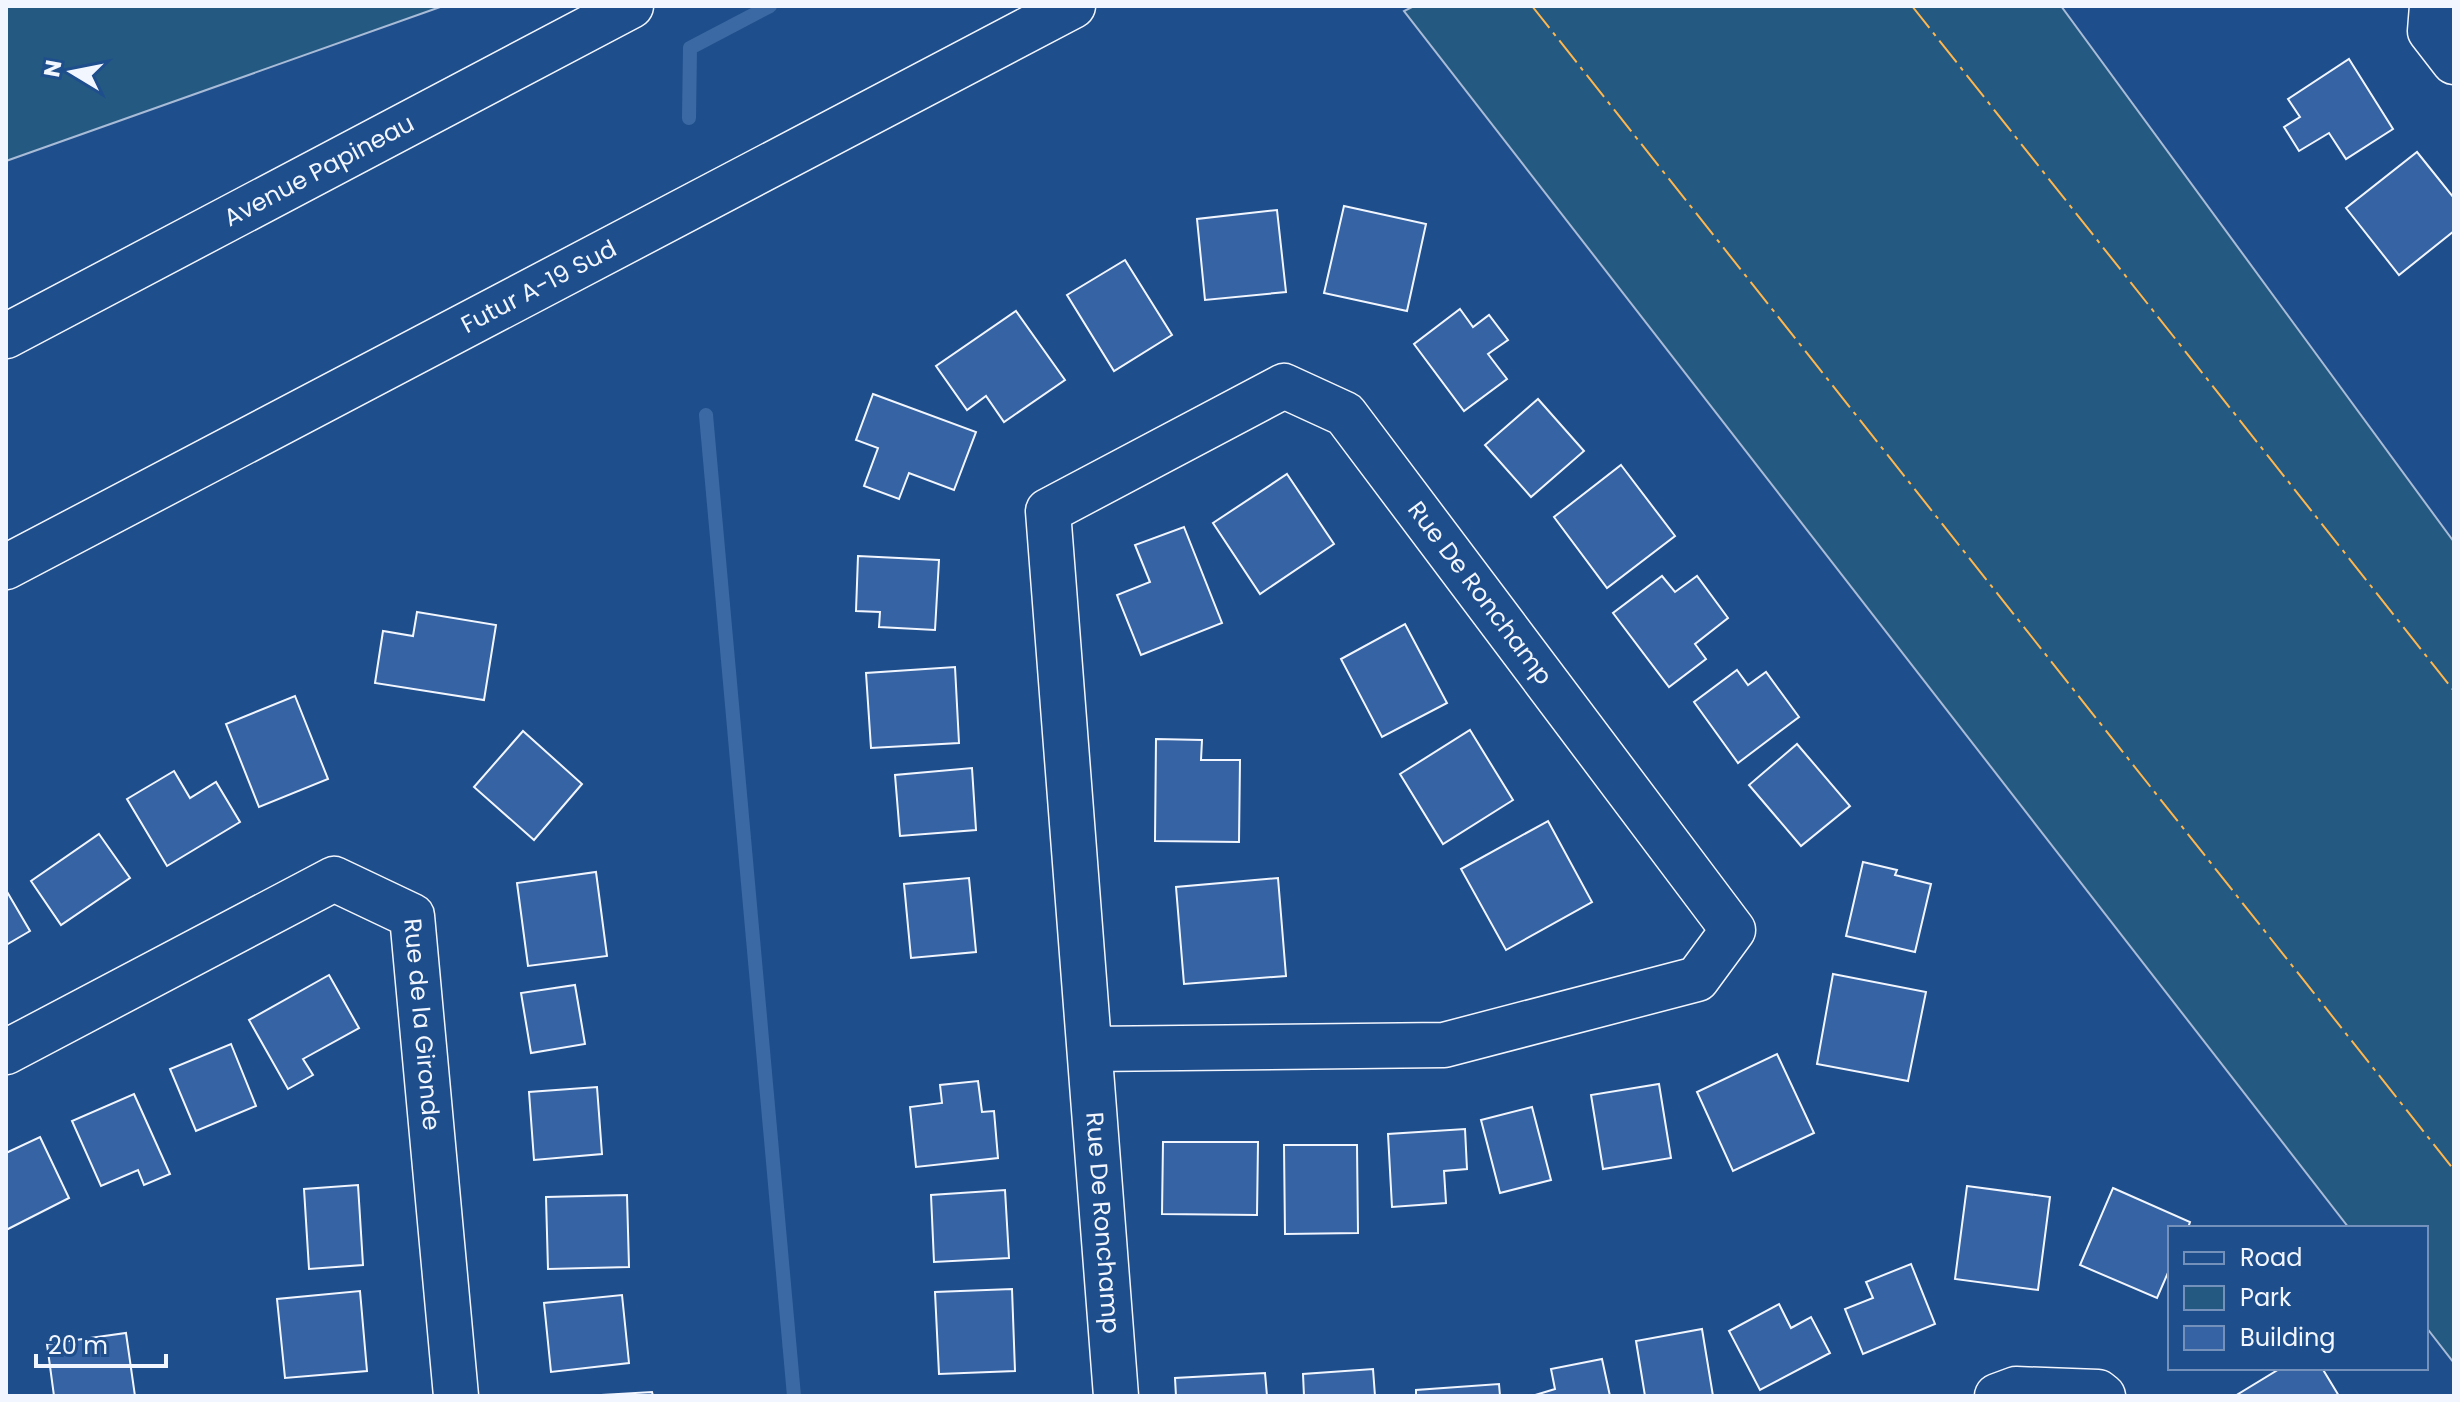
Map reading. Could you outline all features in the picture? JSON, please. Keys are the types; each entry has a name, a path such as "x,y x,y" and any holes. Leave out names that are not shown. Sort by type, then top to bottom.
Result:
{"main road":[{"name":"Avenue Papineau","path":"6,336 631,6"},
{"name":"Futur A-19 Sud","path":"6,567 1073,6"},
{"path":"2432,6 2430,31 2454,62"},
{"name":"Rue De Ronchamp","path":"1090,1049 1444,1045 1697,979 1733,930 1345,414 1284,386 1048,511 1116,1396"},
{"name":"Rue de la Gironde","path":"6,1052 334,879 412,916 456,1396"},
{"path":"1997,1396 2016,1389 2098,1392 2103,1396"}],"green space":[{"path":"6,6 443,6 6,161"},
{"path":"1414,6 2061,6 2454,542 2454,1363 2428,1330 2428,1226 2347,1226 1404,11"}],"building":[{"path":"2349,59 2393,129 2346,159 2329,133 2299,151 2284,127 2300,117 2288,99"},
{"path":"2417,152 2454,198 2454,231 2399,275 2346,208"},
{"path":"1344,206 1426,224 1407,311 1324,293"},
{"path":"1277,210 1286,292 1205,300 1197,219"},
{"path":"1125,260 1172,335 1114,371 1067,295"},
{"path":"1460,309 1473,327 1489,315 1508,340 1488,354 1507,379 1464,411 1414,344"},
{"path":"1016,311 1065,380 1004,422 986,396 967,410 936,366"},
{"path":"873,394 976,432 954,490 909,473 899,499 864,486 878,448 856,440"},
{"path":"1538,399 1584,451 1531,497 1485,445"},
{"path":"1621,465 1675,536 1607,588 1554,517"},
{"path":"1287,474 1334,544 1260,594 1213,523"},
{"path":"1184,527 1222,623 1141,655 1117,595 1150,582 1135,545"},
{"path":"858,556 939,560 935,630 879,627 880,612 856,611"},
{"path":"1662,576 1675,592 1697,576 1728,618 1695,644 1706,659 1669,687 1613,613"},
{"path":"417,612 496,625 484,700 375,683 383,631 413,636"},
{"path":"1405,624 1447,703 1382,737 1341,659"},
{"path":"955,667 959,743 871,748 866,673"},
{"path":"1737,670 1748,685 1766,672 1799,717 1738,763 1694,702"},
{"path":"295,696 328,779 259,807 226,724"},
{"path":"1470,730 1513,800 1443,844 1400,774"},
{"path":"523,731 582,784 534,840 474,787"},
{"path":"1156,739 1202,740 1201,760 1240,760 1239,842 1155,841"},
{"path":"1797,744 1850,806 1801,846 1749,785"},
{"path":"972,768 976,830 900,836 895,775"},
{"path":"174,771 190,798 216,782 240,822 167,866 127,799"},
{"path":"1548,821 1592,902 1506,950 1461,869"},
{"path":"99,834 130,878 61,925 31,881"},
{"path":"1863,862 1897,870 1895,875 1931,884 1915,952 1846,936"},
{"path":"596,872 607,956 528,966 517,883"},
{"path":"969,878 976,952 911,958 904,884"},
{"path":"1278,878 1286,976 1184,984 1176,887"},
{"path":"6,890 30,931 6,945"},
{"path":"1833,974 1926,992 1908,1081 1817,1064"},
{"path":"329,975 359,1028 303,1059 313,1075 288,1089 249,1020"},
{"path":"575,985 585,1044 531,1053 521,993"},
{"path":"231,1044 256,1106 196,1131 170,1069"},
{"path":"1777,1054 1814,1133 1733,1171 1697,1092"},
{"path":"978,1081 982,1112 994,1111 998,1158 916,1167 910,1107 942,1103 940,1085"},
{"path":"1659,1084 1671,1158 1603,1169 1591,1095"},
{"path":"597,1087 602,1154 534,1160 529,1092"},
{"path":"134,1094 170,1174 144,1185 138,1170 101,1186 72,1121"},
{"path":"1532,1107 1551,1180 1500,1193 1481,1120"},
{"path":"1465,1129 1467,1169 1444,1171 1446,1203 1392,1207 1388,1134"},
{"path":"40,1137 69,1198 6,1230 6,1153"},
{"path":"1163,1142 1258,1142 1257,1215 1162,1214"},
{"path":"1284,1145 1357,1145 1358,1233 1285,1234"},
{"path":"358,1185 363,1265 309,1269 304,1189"},
{"path":"1967,1186 2050,1197 2038,1290 1955,1279"},
{"path":"2113,1188 2190,1222 2189,1226 2168,1226 2168,1273 2157,1298 2080,1265"},
{"path":"1005,1190 1009,1258 934,1262 931,1195"},
{"path":"627,1195 629,1267 548,1269 546,1197"},
{"path":"1911,1264 1935,1324 1863,1354 1845,1309 1873,1298 1866,1282"},
{"path":"1012,1289 1015,1371 939,1374 935,1292"},
{"path":"360,1291 367,1371 285,1378 277,1299"},
{"path":"622,1295 629,1363 551,1372 544,1303"},
{"path":"1779,1304 1791,1328 1811,1317 1830,1353 1760,1390 1729,1331"},
{"path":"1702,1329 1713,1396 1645,1396 1636,1341"},
{"path":"126,1333 135,1396 54,1396 47,1344"},
{"path":"1602,1359 1610,1396 1532,1396 1555,1389 1551,1369"},
{"path":"1373,1369 1375,1396 1304,1396 1303,1374"},
{"path":"2278,1370 2323,1370 2339,1396 2235,1396"},
{"path":"1265,1373 1267,1396 1176,1396 1175,1378"},
{"path":"1499,1384 1500,1396 1416,1396 1416,1390"},
{"path":"652,1392 653,1396 584,1396"}],"waterway":[{"path":"689,118 690,48 770,6"},
{"path":"706,415 794,1396"}],"power":[{"path":"1532,6 2454,1170"},
{"path":"1912,6 2454,691"}]}
